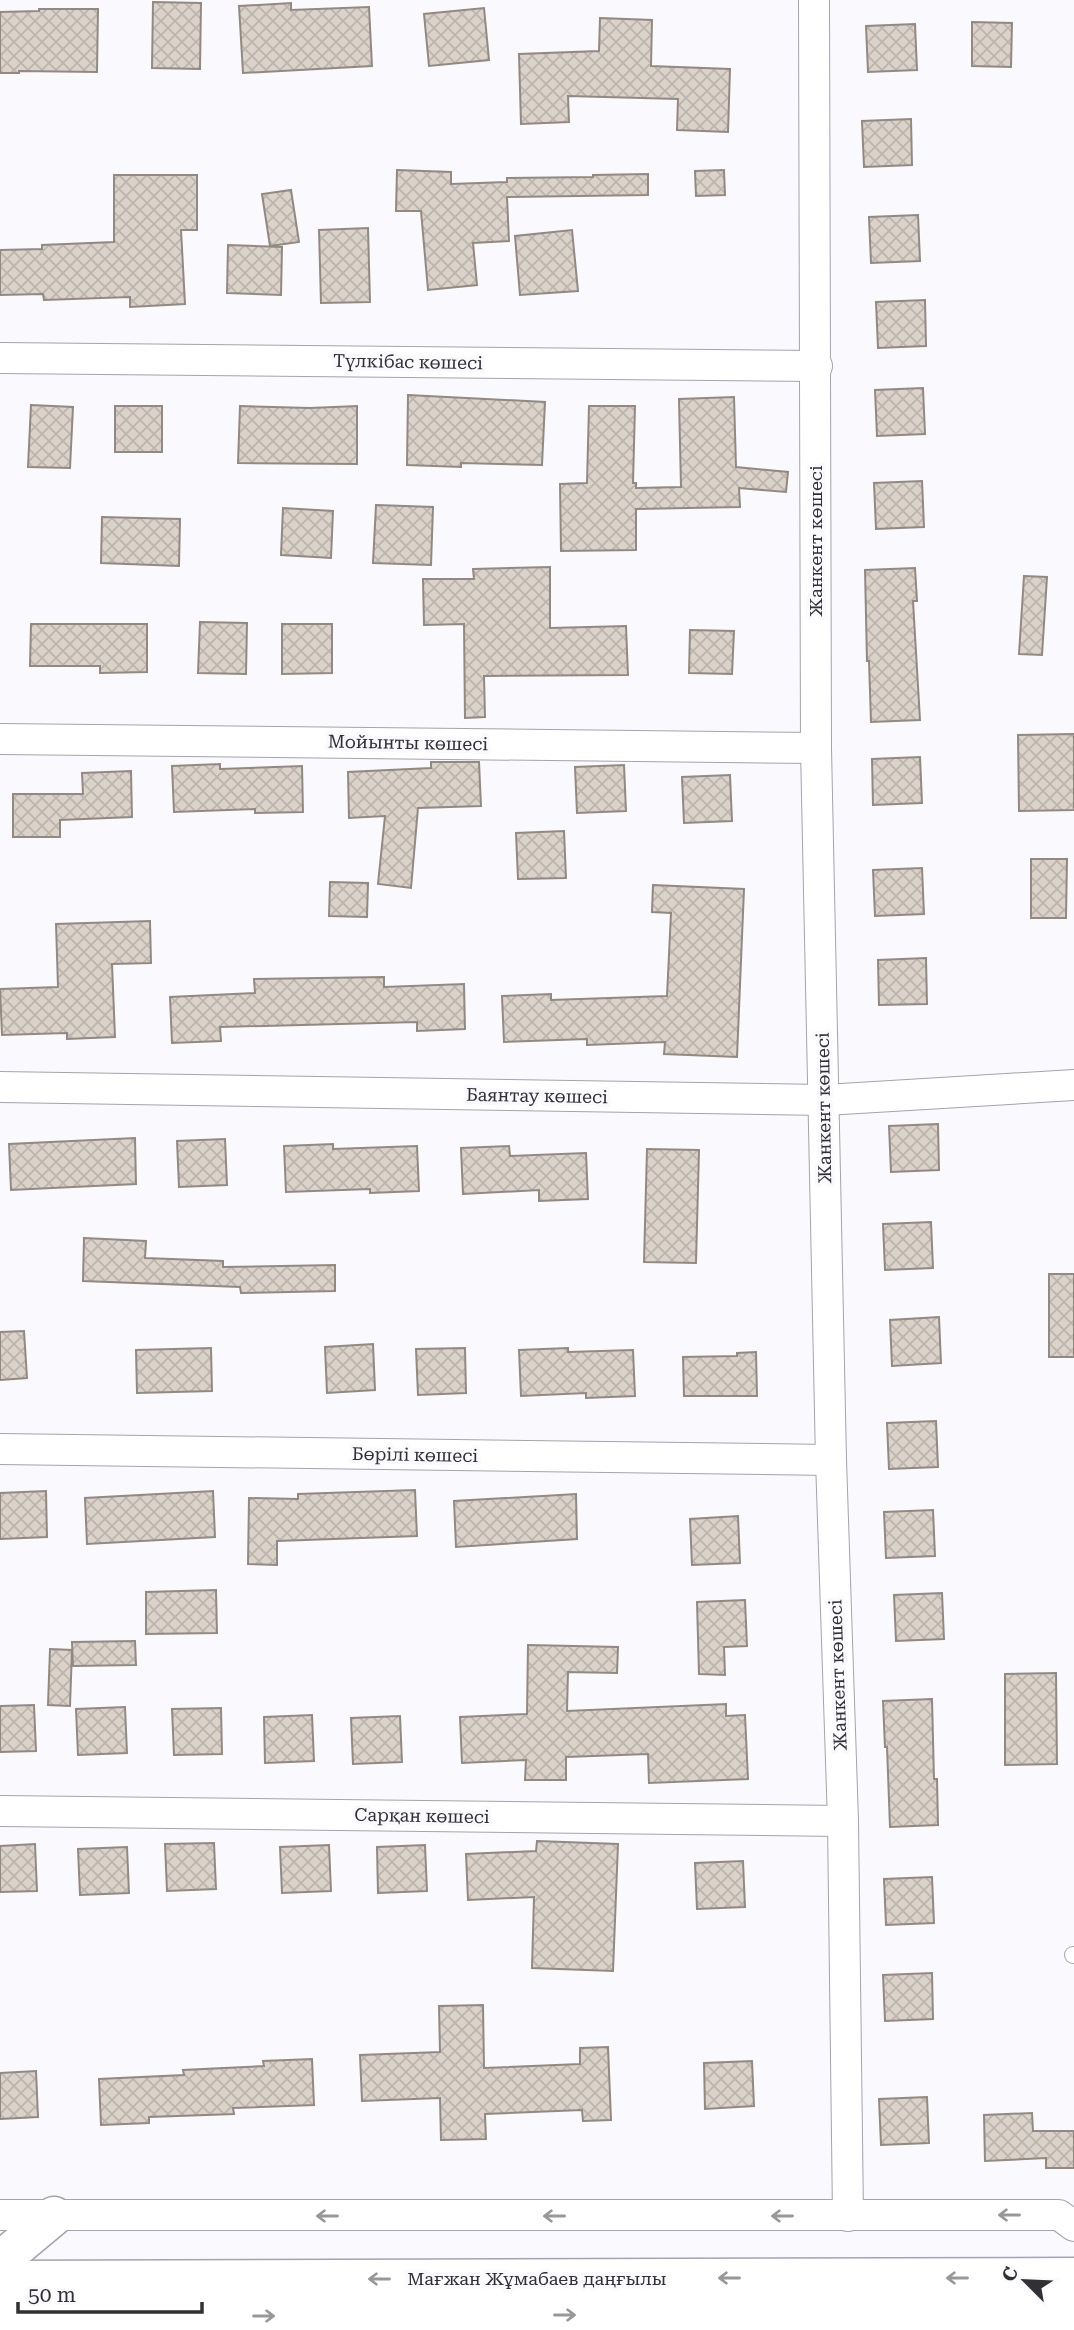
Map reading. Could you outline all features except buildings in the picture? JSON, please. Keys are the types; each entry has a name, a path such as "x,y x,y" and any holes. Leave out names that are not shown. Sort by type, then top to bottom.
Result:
{"main road":[{"path":"0,2261 54,2216"},
{"name":"Мағжан Жұмабаев даңғылы","path":"0,2280 1074,2277"},
{"name":"Мағжан Жұмабаев даңғылы","path":"0,2317 505,2323 1066,2314"}],"street":[{"name":"Жанкент көшесі","path":"814,0 816,748 831,1460 844,1821 848,2216"},
{"name":"Түлкібас көшесі","path":"0,358 817,366"},
{"name":"Мойынты көшесі","path":"0,739 816,748"},
{"name":"Баянтау көшесі","path":"0,1087 825,1100 1074,1085"},
{"name":"Бөрілі көшесі","path":"0,1449 831,1460"},
{"name":"Сарқан көшесі","path":"0,1811 844,1821"},
{"path":"0,2215 1059,2215 1074,2226"},
{"path":"1024,2330 1066,2314"}]}
